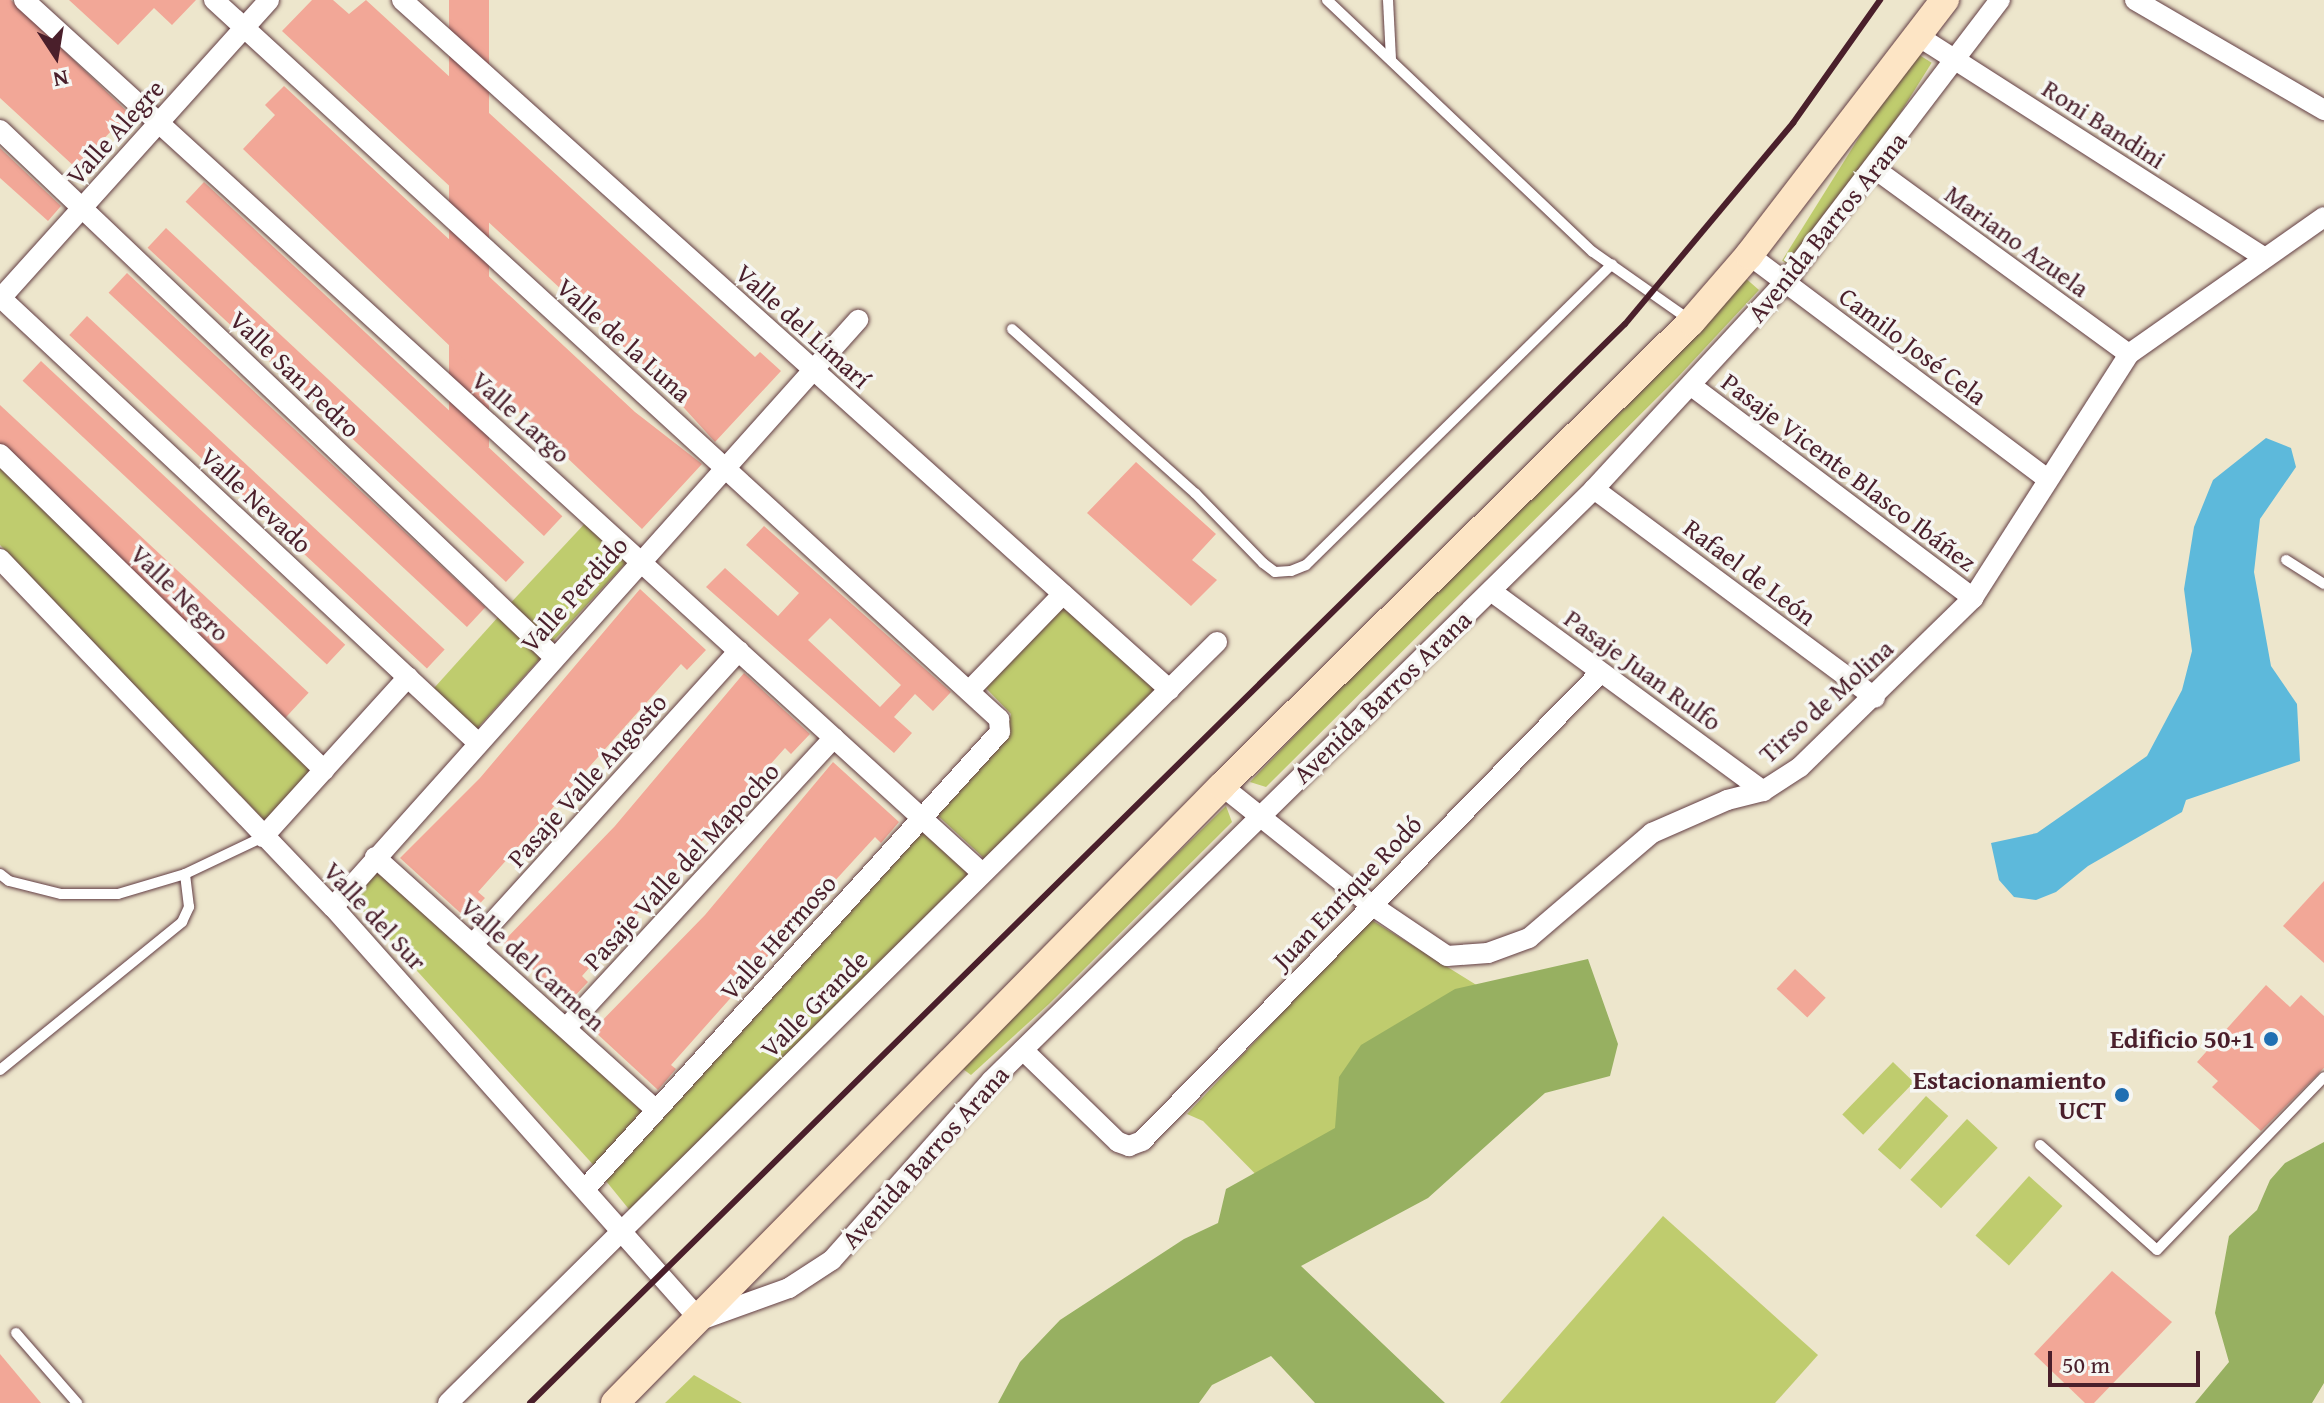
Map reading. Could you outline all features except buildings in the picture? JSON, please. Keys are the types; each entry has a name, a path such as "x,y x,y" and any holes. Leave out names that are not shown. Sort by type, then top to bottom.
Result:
{"main road":[{"name":"Avenida Barros Arana","path":"615,1403 1222,786 1691,322 1749,255 1945,0"}],"street":[{"name":"Valle Largo","path":"24,0 982,873"},
{"name":"Valle de la Luna","path":"214,0 999,719"},
{"name":"Valle Alegre","path":"0,298 269,0"},
{"name":"Valle del Limarí","path":"402,0 1170,690"},
{"name":"Avenida Barros Arana","path":"700,1320 789,1288 832,1260 961,1112 1594,489 1693,387 1785,282 1958,61 2000,0"},
{"path":"2135,0 2324,110"},
{"name":"Roni Bandini","path":"1918,36 2262,256"},
{"name":"Valle San Pedro","path":"0,130 553,656"},
{"name":"Mariano Azuela","path":"1875,169 2129,354"},
{"name":"Tirso de Molina","path":"1222,786 1370,904 1447,956 1509,947 1529,938 1652,833 1727,800 1763,791 1800,767 1875,698 1973,598 2046,478 2129,354 2262,256 2324,217"},
{"name":"Camilo José Cela","path":"1749,255 2046,478"},
{"name":"Valle Nevado","path":"0,298 476,741"},
{"name":"Valle Perdido","path":"333,907 476,741 858,320"},
{"name":"Pasaje Vicente Blasco Ibáñez","path":"1693,387 1973,598"},
{"name":"Valle Negro","path":"0,454 324,770"},
{"name":"Rafael de León","path":"1594,489 1875,698"},
{"name":"Valle del Sur","path":"0,559 333,907 586,1188 700,1320"},
{"name":"Pasaje Juan Rulfo","path":"1491,591 1763,791"},
{"path":"969,691 1063,594"},
{"name":"Valle Grande","path":"448,1403 1217,642"},
{"name":"Pasaje Valle Angosto","path":"473,944 739,651"},
{"name":"Juan Enrique Rodó","path":"1023,1050 1118,1142 1129,1146 1142,1141 1370,904 1601,672"},
{"path":"263,837 408,677"},
{"name":"Valle Hermoso","path":"586,1188 1000,732 999,719"},
{"name":"Pasaje Valle del Mapocho","path":"566,1028 834,738"},
{"name":"Valle del Carmen","path":"375,857 656,1110"}],"lane":[{"path":"1327,0 1612,264 1691,322"},
{"path":"1388,0 1391,60"},
{"path":"1012,329 1195,493 1263,563 1275,572 1291,571 1306,565 1612,264"},
{"path":"2286,560 2324,584"},
{"path":"0,874 9,881 61,894 118,894 185,874 263,837"},
{"path":"0,1070 182,922 189,907 185,874"},
{"path":"2040,1145 2157,1250 2324,1077"},
{"path":"16,1333 77,1403"}],"green space":[{"path":"1913,51 1932,63 1801,272 1782,260"},
{"path":"1743,276 1759,290 1677,378 1266,787 1250,782 1367,660 1652,381"},
{"path":"0,461 316,770 268,824 0,545"},
{"path":"589,519 631,558 551,643 509,605"},
{"path":"1067,596 1164,685 986,860 934,812 1006,735 1011,714 983,685"},
{"path":"499,616 543,655 477,729 433,690"},
{"path":"1226,806 1232,822 1049,1004 971,1075 959,1066"},
{"path":"926,821 978,869 632,1213 606,1181"},
{"path":"376,867 649,1113 598,1170 349,896"},
{"path":"1370,919 1520,1012 1284,1203 1203,1121 1187,1114"},
{"path":"1588,959 1618,1044 1610,1076 1545,1093 1428,1198 1301,1266 1445,1403 1315,1403 1271,1356 1212,1385 1199,1403 998,1403 1020,1362 1060,1320 1184,1239 1218,1223 1226,1189 1335,1128 1339,1077 1361,1045 1455,989"},
{"path":"1893,1062 1914,1082 1863,1135 1842,1115"},
{"path":"1926,1096 1948,1116 1900,1170 1878,1150"},
{"path":"1967,1119 1998,1148 1941,1208 1910,1180"},
{"path":"2324,1142 2324,1383 2312,1403 2195,1403 2229,1362 2215,1313 2229,1236 2257,1210 2270,1180 2285,1163"},
{"path":"2029,1176 2062,1206 2009,1266 1975,1235"},
{"path":"1663,1216 1818,1355 1775,1403 1500,1403"},
{"path":"694,1375 742,1403 665,1403"}],"water":[{"path":"2266,438 2291,448 2296,467 2260,519 2254,572 2271,666 2297,704 2300,761 2186,800 2182,812 2088,866 2056,892 2036,900 2014,897 1999,880 1991,843 2037,833 2147,756 2182,690 2192,651 2184,589 2194,527 2213,480"}],"railway":[{"path":"530,1403 1625,324 1793,123 1880,0"}],"place":[{"name":"Edificio 50+1","path":"2271,1039"},
{"name":"Estacionamiento UCT","path":"2122,1095"}]}
